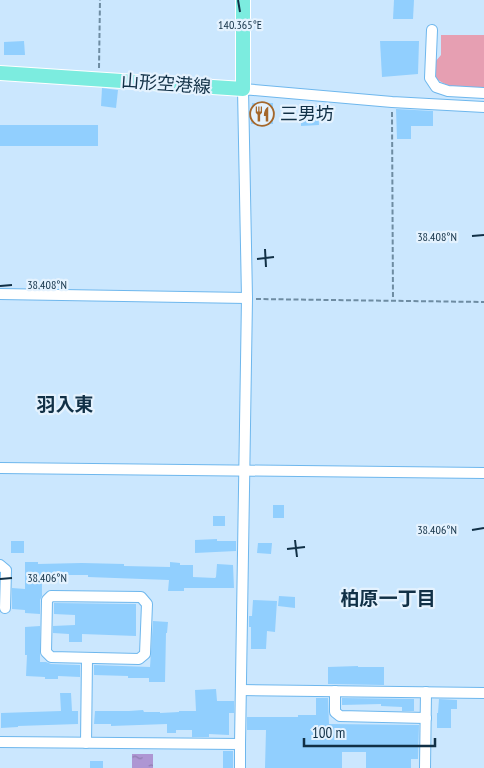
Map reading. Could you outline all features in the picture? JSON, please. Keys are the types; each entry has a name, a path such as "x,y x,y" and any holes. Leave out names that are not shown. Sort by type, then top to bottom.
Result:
{"main road":[{"path":"243,89 244,0"},
{"name":"山形空港線","path":"0,73 243,89"}],"street":[{"path":"432,30 430,78 436,87 448,91 484,93"},
{"path":"240,768 247,298 243,89 392,102 484,107"},
{"path":"0,294 247,298"},
{"path":"0,468 484,473"},
{"path":"0,565 6,570 5,608"},
{"path":"51,596 141,597 147,604 145,654 139,659 88,659 51,658 46,652 47,600 51,596"},
{"path":"86,743 88,659"},
{"path":"241,690 484,692"},
{"path":"335,691 335,712 340,716 426,718"},
{"path":"425,768 426,692"},
{"path":"0,742 240,744"}],"path":[{"path":"98,79 100,0"},
{"path":"392,102 393,300"},
{"path":"247,298 484,302"}],"shaded area":[{"path":"441,35 484,35 484,89 452,86 436,78 435,62 441,55"}],"water":[{"path":"132,754 153,754 153,768 132,768"}],"building":[{"path":"394,0 414,0 413,19 393,19"},
{"path":"24,41 25,55 4,55 4,42"},
{"path":"380,41 419,41 418,74 382,77"},
{"path":"102,88 118,90 116,108 101,106"},
{"path":"252,103 273,103 273,124 251,124"},
{"path":"318,106 319,125 301,126 301,107"},
{"path":"396,109 433,111 433,126 411,126 411,139 397,139"},
{"path":"0,125 98,125 98,146 0,146"},
{"path":"273,505 284,505 284,518 273,518"},
{"path":"213,516 225,516 225,526 213,526"},
{"path":"217,539 217,541 236,541 236,551 195,553 195,540"},
{"path":"11,541 24,541 24,553 11,553"},
{"path":"258,543 272,543 271,554 257,553"},
{"path":"25,562 38,562 38,564 82,563 170,567 170,562 180,563 180,565 193,565 193,577 215,578 217,564 233,565 234,588 184,588 184,591 168,591 169,580 88,577 88,575 42,575 40,614 25,613 25,610 12,609 12,588 25,589"},
{"path":"279,596 295,597 295,608 278,606"},
{"path":"253,600 277,601 275,632 267,631 266,649 251,649 249,616 252,616"},
{"path":"54,603 136,604 136,636 82,634 82,642 69,642 69,634 53,633 53,626 75,625 75,615 54,614"},
{"path":"153,621 168,622 165,682 149,682 149,678 94,675 94,665 150,667"},
{"path":"40,626 40,662 80,665 80,677 58,676 58,679 45,679 45,677 26,676 25,627"},
{"path":"328,667 384,667 384,685 328,684"},
{"path":"216,689 217,701 234,701 234,713 229,713 229,735 209,734 209,737 192,737 192,730 176,730 176,733 167,733 167,724 111,726 111,724 94,724 95,711 143,710 144,712 160,713 196,711 195,690"},
{"path":"60,693 71,693 72,711 78,711 78,724 1,728 1,713 61,711"},
{"path":"316,698 328,698 329,724 419,725 418,759 411,759 411,768 366,768 366,752 342,752 342,768 265,768 266,730 247,730 247,717 316,715"},
{"path":"342,698 414,699 414,711 402,711 402,707 381,706 381,704 342,705"},
{"path":"439,699 457,700 457,709 451,709 451,728 437,728"},
{"path":"223,751 233,751 233,768 223,768"},
{"path":"90,761 103,761 103,768 90,768"}],"place":[{"name":"三男坊","path":"262,114"}],"district":[{"name":"羽入東","path":"65,404"},
{"name":"柏原一丁目","path":"388,598"}]}
